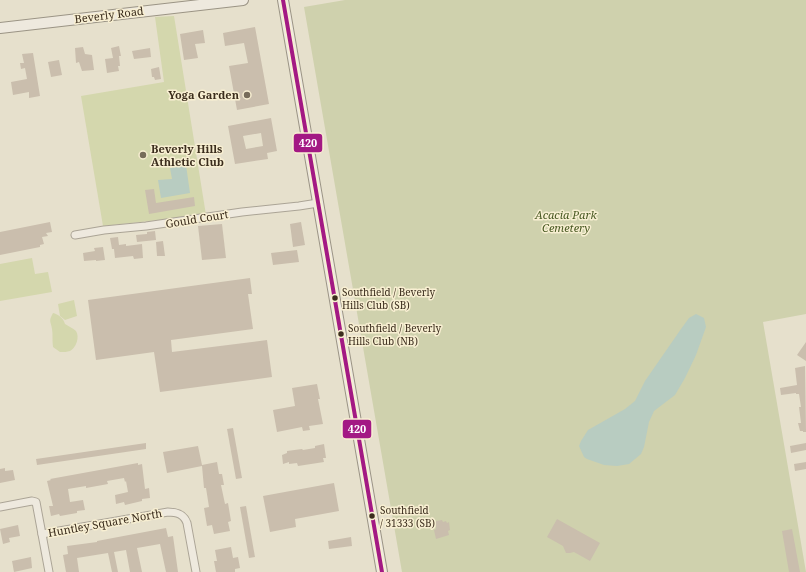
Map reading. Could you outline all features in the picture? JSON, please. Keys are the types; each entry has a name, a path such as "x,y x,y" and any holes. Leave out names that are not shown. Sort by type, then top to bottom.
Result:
{"main road":[{"name":"Beverly Road","path":"0,28 243,0"},
{"path":"283,0 382,572"}],"street":[{"name":"Gould Court","path":"76,235 104,230 146,226 318,203"},
{"path":"0,507 32,501 36,502 49,572"},
{"name":"Huntley Square North","path":"42,534 173,512 182,515 187,523 196,572"}],"green space":[{"name":"Acacia Park Cemetery","path":"345,0 806,0 806,314 763,322 806,572 402,572 304,7"},
{"name":"Beverly Hills Athletic Club","path":"174,16 206,215 103,226 81,96 164,82 155,17"},
{"path":"32,258 35,274 48,272 52,292 0,301 0,264"},
{"path":"74,300 77,316 65,320 60,316 58,304"},
{"path":"53,313 57,314 65,324 77,333 77,342 70,351 60,352 53,347 50,320"}],"shaded area":[{"path":"186,165 190,193 161,198 158,180 172,179 170,168"},
{"path":"696,314 704,318 706,327 696,355 675,395 654,411 649,422 644,447 641,454 629,464 617,466 604,465 584,457 579,446 588,430 625,409 635,401 645,381 681,329 689,318"}],"building":[{"path":"255,27 269,104 237,110 229,66 248,63 244,43 225,46 223,33"},
{"path":"203,30 205,43 195,44 198,58 184,60 180,34"},
{"path":"119,46 121,56 119,56 119,71 107,73 105,59 113,58 111,48"},
{"path":"83,47 85,54 92,55 94,70 82,71 79,62 76,63 75,48"},
{"path":"150,48 151,57 134,59 132,51"},
{"path":"33,53 40,96 29,98 29,92 13,95 11,82 27,79 25,68 21,69 20,63 24,63 22,54"},
{"path":"59,60 62,75 51,77 48,62"},
{"path":"159,67 161,79 155,80 154,77 152,77 151,69"},
{"path":"271,118 277,151 267,153 268,159 235,164 228,126","holes":["261,133 263,146 246,149 243,136"]},
{"path":"154,189 156,203 194,197 195,206 149,214 145,190"},
{"path":"50,222 52,232 46,233 48,236 42,237 44,244 40,245 40,247 0,255 0,232"},
{"path":"301,222 305,245 293,247 290,224"},
{"path":"222,224 226,258 202,260 198,226"},
{"path":"155,231 156,240 137,242 136,235 147,234 147,232"},
{"path":"118,237 119,245 126,244 126,246 142,244 143,258 134,259 133,256 115,258 114,249 112,249 110,238"},
{"path":"163,241 165,256 157,256 156,242"},
{"path":"103,247 105,260 84,261 83,253 95,251 94,248"},
{"path":"297,250 299,262 273,265 271,253"},
{"path":"250,278 252,294 248,294 253,329 171,340 172,352 267,340 272,377 160,392 154,352 96,360 88,300"},
{"path":"806,342 806,361 797,355"},
{"path":"805,366 806,432 803,432 800,431 798,423 801,423 799,394 781,395 780,388 797,385 795,368"},
{"path":"317,384 320,399 318,399 323,424 309,426 310,430 303,431 302,427 277,432 273,410 295,406 292,388"},
{"path":"233,428 242,478 236,479 227,429"},
{"path":"146,443 146,449 37,465 36,459"},
{"path":"806,443 806,450 791,453 790,446"},
{"path":"324,444 326,458 323,458 324,462 298,466 297,463 289,464 289,462 283,464 282,455 287,453 287,451 315,448 315,446"},
{"path":"198,446 202,465 217,462 219,474 222,474 224,485 221,485 225,504 228,503 231,521 228,522 230,531 214,534 212,525 207,526 204,508 209,507 206,488 204,488 202,466 167,473 163,452"},
{"path":"806,462 806,469 795,471 794,464"},
{"path":"138,463 138,465 142,464 145,489 149,488 150,498 125,505 124,502 116,504 115,495 128,492 126,481 125,482 124,478 107,481 108,484 86,488 86,486 68,489 70,502 83,500 85,510 60,516 59,514 51,516 49,506 53,506 47,481 51,480 50,479"},
{"path":"5,468 5,471 13,470 15,480 0,483 0,469"},
{"path":"334,483 339,511 295,519 296,527 270,532 263,496"},
{"path":"246,506 255,557 249,558 240,507"},
{"path":"557,519 600,543 590,561 574,552 566,553 563,546 547,537"},
{"path":"442,520 443,522 449,522 449,535 436,539 434,530 436,529 436,521"},
{"path":"18,525 20,536 9,538 10,542 3,544 0,529"},
{"path":"166,528 168,537 173,536 178,572 166,572 160,544 137,548 142,572 130,572 126,550 114,552 118,572 112,572 108,553 77,558 79,572 66,572 63,555 68,554 67,546 97,542"},
{"path":"792,529 800,572 789,572 782,531"},
{"path":"351,537 352,546 329,549 328,541"},
{"path":"231,547 233,558 238,557 240,568 235,569 235,572 216,572 214,561 217,561 215,550"},
{"path":"31,557 32,568 14,572 12,561"}],"transit line":[{"name":"420","path":"283,0 382,572"}],"place":[{"name":"Yoga Garden","path":"247,95"},
{"name":"Beverly Hills Athletic Club","path":"143,155"},
{"name":"Southfield / Beverly Hills Club (SB)","path":"335,298"},
{"name":"Southfield / Beverly Hills Club (NB)","path":"341,334"},
{"name":"Southfield / 31333 (SB)","path":"372,516"}]}
